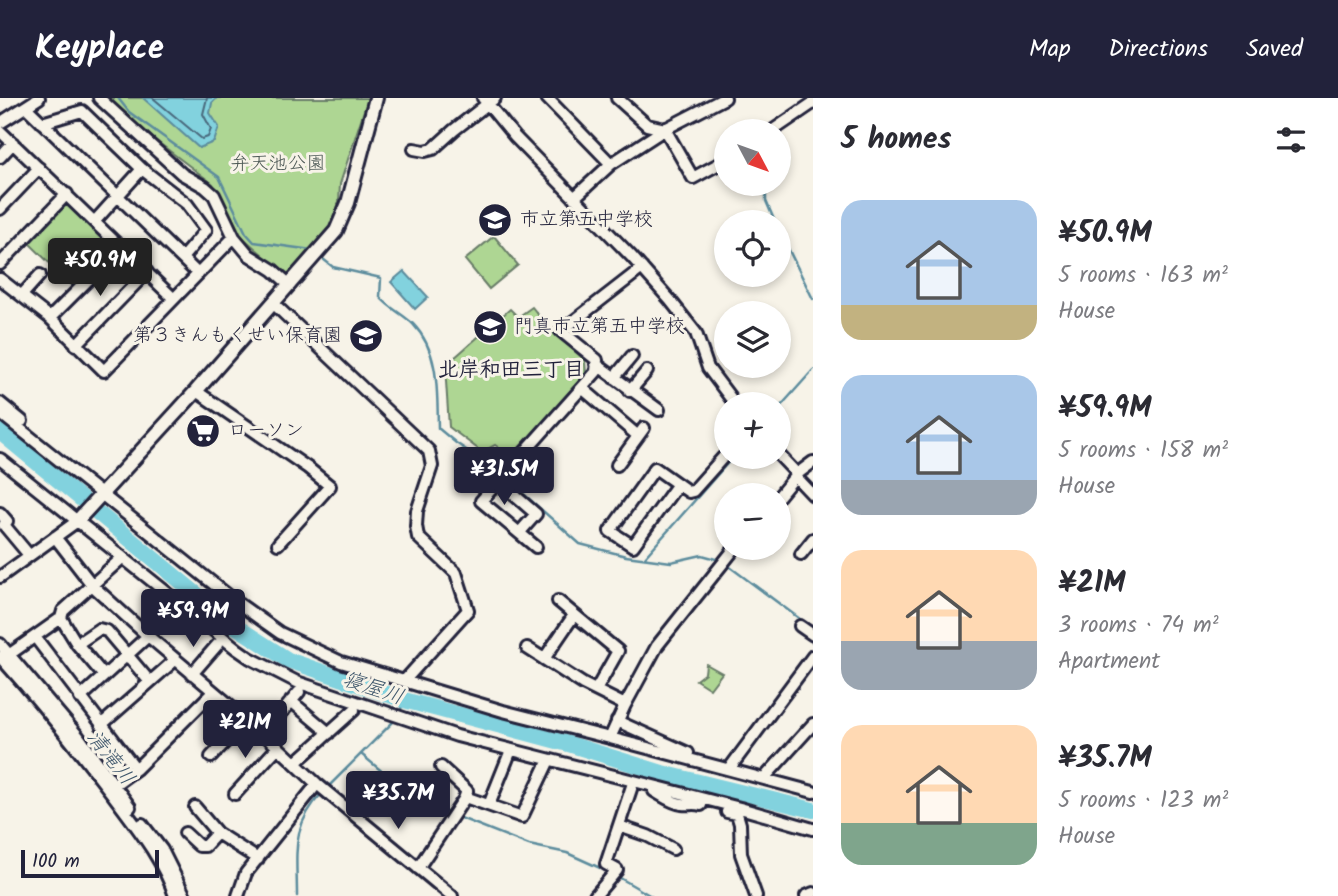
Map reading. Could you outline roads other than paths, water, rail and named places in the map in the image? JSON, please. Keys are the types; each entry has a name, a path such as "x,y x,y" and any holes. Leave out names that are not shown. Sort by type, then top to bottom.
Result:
{"street":[{"path":"0,123 39,98"},
{"path":"99,98 182,174 214,195 234,237 249,255 290,285"},
{"path":"0,577 77,520 196,391 336,232 348,203 376,98"},
{"path":"547,98 611,164"},
{"path":"617,98 647,125 665,129 693,178 714,167"},
{"path":"574,198 611,164 665,129 725,98"},
{"path":"414,149 433,149 489,100 515,137 642,268 696,333 708,368 726,392"},
{"path":"790,119 813,103"},
{"path":"26,107 197,273"},
{"path":"42,123 80,110 142,169 187,204 206,230 182,258"},
{"path":"0,131 173,298"},
{"path":"0,157 13,143"},
{"path":"0,209 39,168"},
{"path":"95,221 142,169"},
{"path":"0,264 66,194"},
{"path":"0,279 50,318 104,371 234,237"},
{"path":"50,318 122,246"},
{"path":"536,547 481,501 596,372 597,360 561,331 642,268"},
{"path":"76,345 147,272"},
{"path":"22,295 40,275"},
{"path":"274,304 429,451 432,466 417,511 418,537 456,573 468,610 405,680"},
{"path":"614,378 632,356"},
{"path":"596,364 659,410"},
{"path":"630,391 647,371"},
{"path":"582,388 641,432 617,465"},
{"path":"196,391 309,468 330,486 278,544"},
{"path":"0,403 31,428 39,437 39,443"},
{"path":"0,413 225,593 280,633 341,662 503,711 813,790"},
{"path":"0,459 237,649 297,682 457,736 813,830"},
{"path":"790,483 813,462"},
{"path":"678,484 633,546 610,531 655,468 678,484 689,492 714,467"},
{"path":"791,469 813,495"},
{"path":"501,478 536,514 520,533"},
{"path":"0,513 7,521 2,527 29,555"},
{"path":"55,537 93,586 175,660 264,734 321,788 447,895"},
{"path":"801,554 813,539"},
{"path":"3,657 61,618 63,611 122,558"},
{"path":"610,738 657,646 725,560"},
{"path":"176,601 183,616 218,643 237,649"},
{"path":"558,601 618,652 596,690"},
{"path":"544,659 574,615"},
{"path":"61,618 104,676"},
{"path":"800,626 813,635"},
{"path":"78,644 99,629 107,631 150,682"},
{"path":"79,698 148,636"},
{"path":"35,637 79,698 136,769"},
{"path":"192,674 218,643"},
{"path":"0,644 3,657 162,850 185,896"},
{"path":"527,648 625,705"},
{"path":"732,765 813,656"},
{"path":"101,725 175,660"},
{"path":"111,787 136,769 213,692"},
{"path":"264,734 295,697 329,733"},
{"path":"295,763 354,710"},
{"path":"211,757 246,720"},
{"path":"617,721 663,740 681,751 813,790"},
{"path":"767,775 813,724"},
{"path":"235,794 278,747"},
{"path":"489,805 511,750"},
{"path":"465,797 522,817 549,760"},
{"path":"418,868 467,791 441,766"},
{"path":"585,775 684,798 691,796"},
{"path":"597,895 617,870 606,864 632,786"},
{"path":"238,896 246,873 321,788"},
{"path":"654,791 683,804 693,803 737,814 741,854 756,896"},
{"path":"195,807 217,834 258,859"},
{"path":"127,809 157,859 175,896"},
{"path":"619,826 648,836 673,849"},
{"path":"185,833 199,846 205,846 217,834"},
{"path":"806,896 813,894"}],"water":[{"path":"143,98 217,98 212,103 210,113 219,127 214,142 199,148"},
{"path":"404,271 428,297 415,309 391,282"}],"waterway":[{"path":"118,98 129,112 219,177 246,233 254,242 312,250"},
{"path":"766,196 770,210"},
{"path":"791,254 813,299"},
{"path":"323,259 333,267 381,278 380,297 413,324 422,335 433,360 438,428 502,474"},
{"path":"791,395 813,370"},
{"name":"寝屋川","path":"0,432 235,626 288,660 404,700 572,745 662,773 813,810"},
{"path":"644,558 722,469"},
{"path":"507,479 580,544 626,556 671,562 702,555 714,558"},
{"path":"726,564 808,625"},
{"path":"400,712 404,700"},
{"path":"328,787 397,718"},
{"path":"361,754 407,792 448,813"},
{"path":"297,896 300,829 312,805 323,792"},
{"path":"458,817 529,845 567,853 609,872"},
{"path":"615,875 651,896"}],"place":[{"name":"市立第五中学校","path":"495,220"},
{"name":"門真市立第五中学校","path":"490,327"},
{"name":"第３きんもくせい保育園","path":"366,336"},
{"name":"ローソン","path":"203,431"}],"district":[{"name":"北岸和田三丁目","path":"511,370"}],"park label":[{"name":"弁天池公園","path":"278,164"}],"water label":[{"name":"清滝川","path":"110,758"}]}
